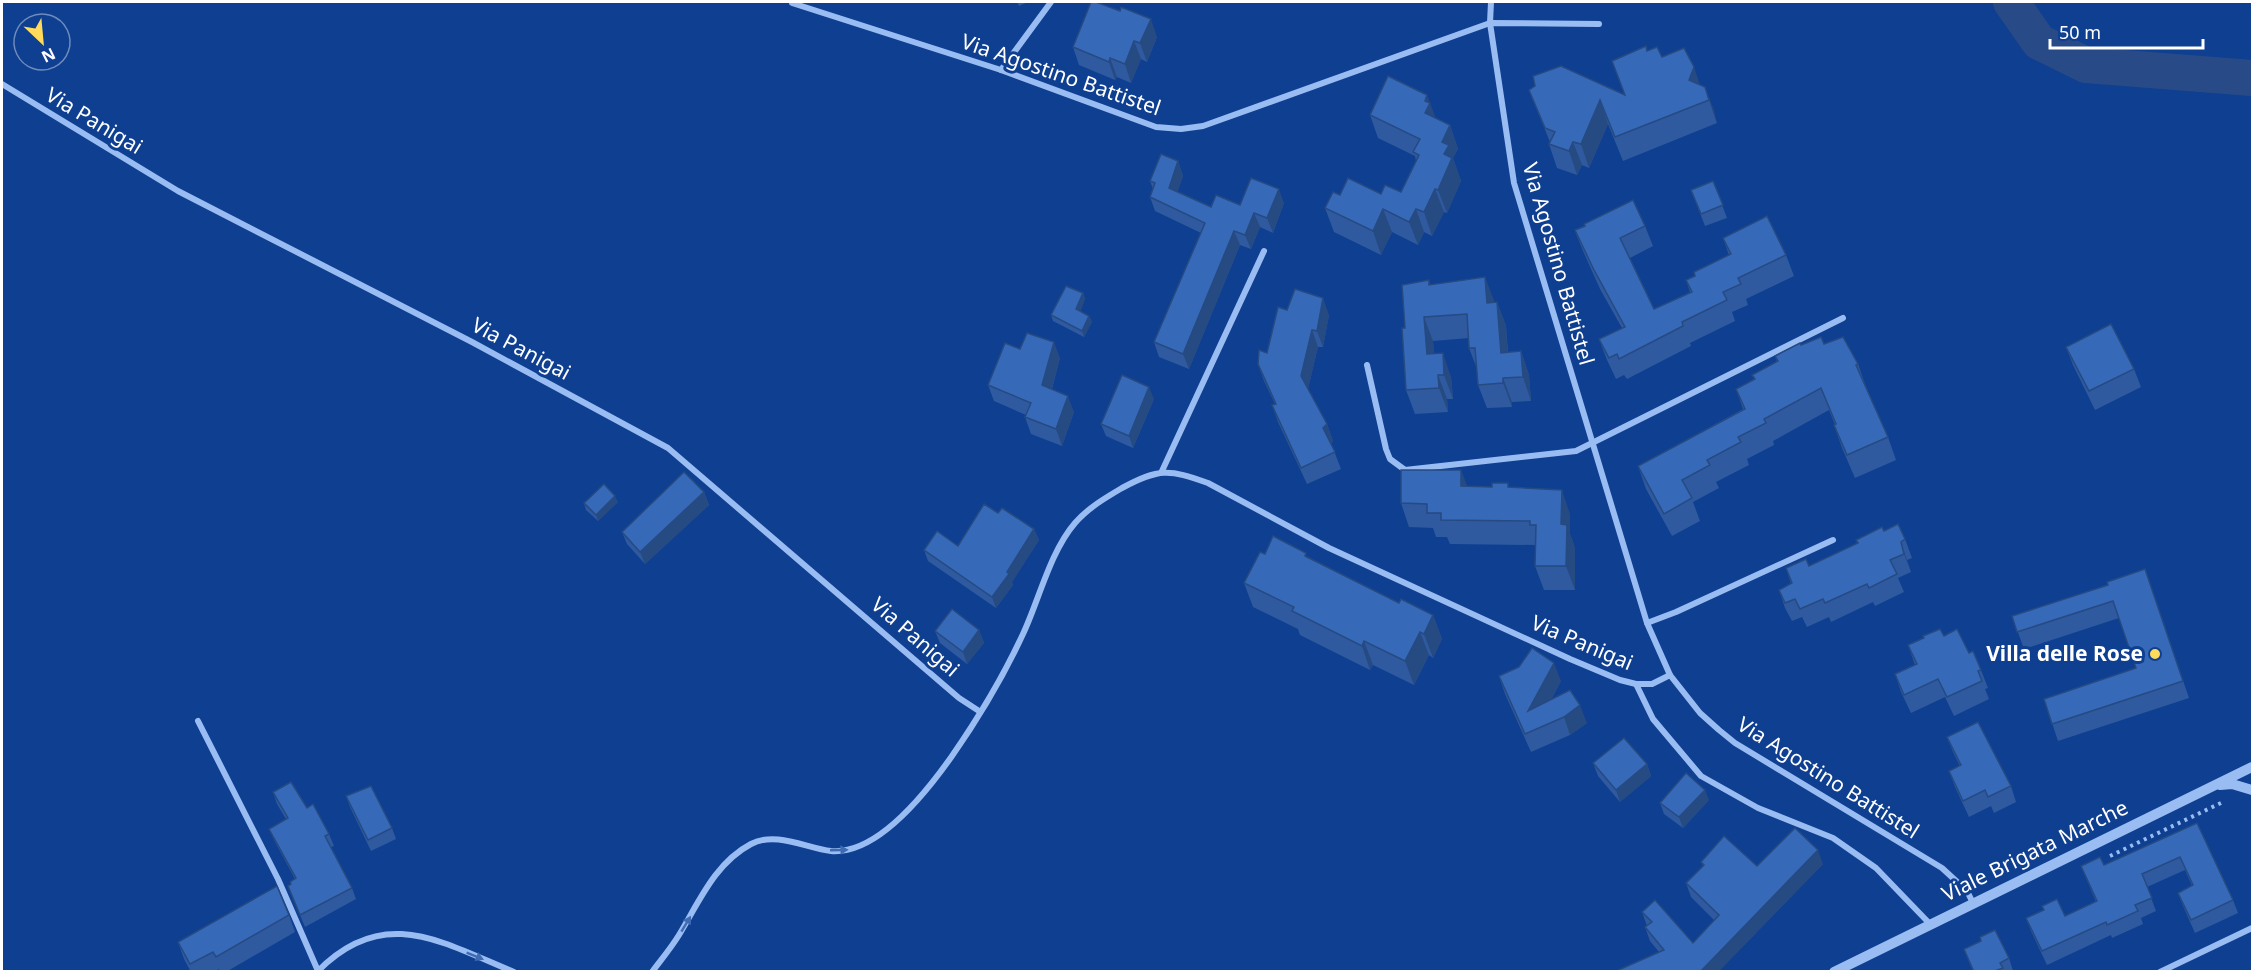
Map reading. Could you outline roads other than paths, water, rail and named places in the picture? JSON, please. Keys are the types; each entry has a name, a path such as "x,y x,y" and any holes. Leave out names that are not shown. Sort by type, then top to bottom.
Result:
{"street":[{"path":"1001,70 1051,2"},
{"name":"Via Agostino Battistel","path":"1491,2 1490,23 1514,183 1647,623 1670,675 1700,713 1735,742 1942,868 1967,891 1973,903"},
{"name":"Via Agostino Battistel","path":"792,3 1001,70 1156,127 1181,129 1203,126 1490,23 1599,24"},
{"name":"Via Panigai","path":"2,84 178,191 390,298 668,448 959,698 979,711"},
{"path":"652,972 678,938 720,868 736,853 754,843 768,840 787,841 832,851 852,849 872,840 891,825 934,778 968,732 1023,635 1060,545 1074,524 1091,508 1112,494 1142,477 1162,471 1264,251"},
{"path":"1367,365 1386,448 1390,459 1405,470 1576,451 1592,441 1843,318"},
{"name":"Via Panigai","path":"1162,471 1208,483 1329,548 1570,658 1620,680 1636,684 1653,719 1701,776 1758,808 1833,838 1875,868 1930,924"},
{"path":"1647,623 1833,540"},
{"path":"1636,684 1652,684 1670,675"},
{"path":"198,722 278,879 318,971 349,946 370,937 390,933 436,940 514,972"},
{"name":"Viale Brigata Marche","path":"1834,972 2253,767"},
{"path":"2214,786 2232,784 2253,790"},
{"path":"2160,972 2253,928"}],"waterway":[{"path":"2011,2 2039,42 2086,65 2252,78"}],"place":[{"name":"Villa delle Rose","path":"2155,654"}]}
